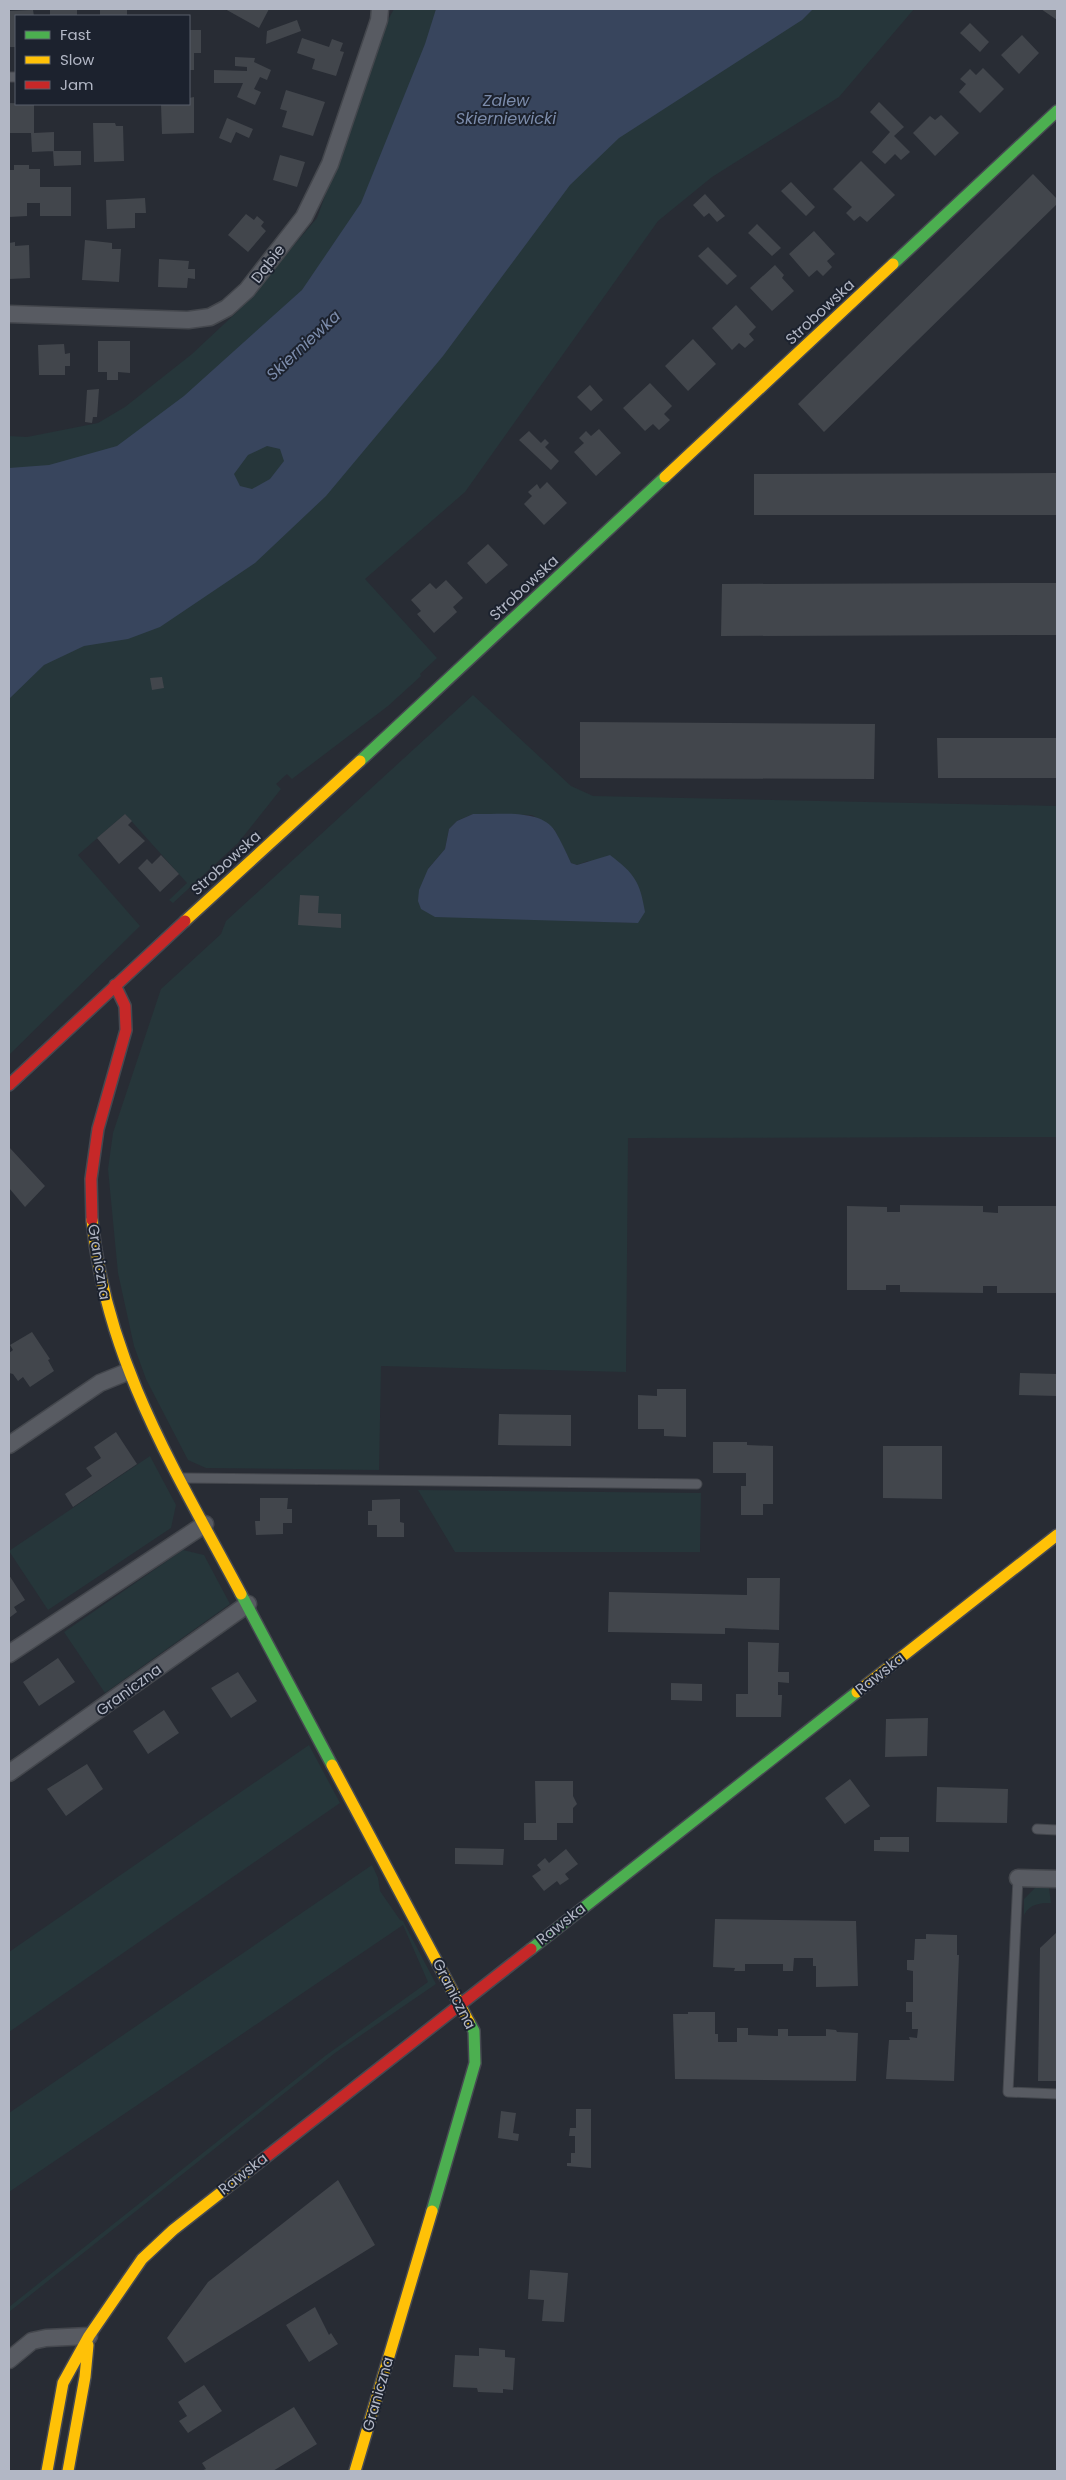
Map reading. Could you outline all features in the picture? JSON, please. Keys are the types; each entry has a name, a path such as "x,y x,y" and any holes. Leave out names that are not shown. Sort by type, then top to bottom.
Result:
{"street":[{"name":"Dąbie","path":"9,314 188,320 210,317 227,308 247,290 304,217 330,164 379,20 380,9"},
{"name":"Strobowska","path":"9,1085 115,985 439,688 1057,111"},
{"name":"Graniczna","path":"115,985 122,993 125,1003 127,1014 126,1030 98,1124 92,1166 92,1210 97,1260 106,1305 118,1348 147,1417 342,1779 414,1921 461,2003 474,2031 475,2063 355,2471"},
{"path":"9,1445 100,1383 127,1372"},
{"path":"9,1654 205,1524"},
{"name":"Rawska","path":"47,2471 63,2384 89,2336 142,2259 173,2230 1057,1535"},
{"name":"Graniczna","path":"9,1773 248,1604"},
{"path":"1018,1878 1057,1879"},
{"path":"9,2360 32,2341 46,2338 89,2336 87,2371 71,2443 68,2471"},
{"path":"41,2471 49,2454"}],"lane":[{"path":"180,1478 697,1484"},
{"path":"1037,1830 1057,1830"},
{"path":"1018,1878 1008,2092 1057,2094"}],"shaded area":[{"path":"394,9 914,9 839,97 712,177 658,221 465,492 365,579 437,658 420,674 421,676 388,706 292,779 287,774 276,784 281,789 238,843 173,903 169,900 187,883 125,814 78,855 140,926 9,1055 9,436 27,437 98,423 125,407 192,354 239,310 317,218 388,20"},
{"path":"473,695 571,786 593,796 1057,806 1057,1137 628,1138 626,1372 381,1366 379,1470 206,1468 188,1460 146,1379 134,1346 118,1273 108,1169 113,1133 161,989 221,934 226,921","holes":["473,814 532,815 554,829 571,863 577,865 588,861 638,923 586,921 428,869 445,849 449,829 457,821"]},
{"path":"150,1456 176,1505 171,1528 48,1610 9,1551"},
{"path":"418,1490 701,1493 700,1552 455,1552"},
{"path":"183,1550 204,1555 230,1604 105,1693 64,1632"},
{"path":"309,1745 340,1803 9,2032 9,1952"},
{"path":"372,1865 378,1878 380,1891 400,1920 403,1921 436,1984 335,2053 9,2312 9,2307 325,2056 428,1982 403,1925 9,2192 9,2113"},
{"path":"1035,1888 1049,1888 1051,1903 1035,1905 1029,1908 1024,1915 1024,1899"}],"water":[{"name":"Zalew Skierniewicki","path":"436,9 813,9 802,20 619,138 570,185 443,356 326,496 255,563 160,627 128,639 84,646 44,665 9,699 9,468 49,465 117,446 184,396 302,290 361,203 425,44","holes":["267,446 280,449 284,461 270,479 252,489 240,486 234,474 248,455"]},
{"path":"473,814 518,814 540,819 555,831 571,863 577,865 610,855 631,873 635,879 641,893 645,912 638,923 435,917 421,909 418,901 419,890 428,869 445,849 449,829 457,821"}],"building":[{"path":"50,9 77,9 77,15 50,15"},
{"path":"100,9 127,9 127,15 100,15"},
{"path":"225,9 269,9 259,28"},
{"path":"1041,9 1057,9 1057,20"},
{"path":"33,10 34,15 15,15 15,47 9,47 9,11"},
{"path":"297,20 301,31 266,44 267,31"},
{"path":"970,23 989,42 980,52 960,33"},
{"path":"190,30 201,30 201,53 194,53 194,70 190,70"},
{"path":"1022,35 1039,53 1019,74 1001,55"},
{"path":"302,38 329,47 332,39 343,43 340,51 344,52 336,76 312,69 315,59 297,53"},
{"path":"235,57 255,58 254,62 271,70 267,80 260,77 254,89 261,92 255,105 237,97 243,83 214,83 214,70 247,71 247,67 235,66"},
{"path":"983,68 1004,89 980,113 959,92 966,84 960,79 970,69 976,75"},
{"path":"286,90 325,102 313,136 282,127 287,111 280,109"},
{"path":"194,97 194,133 162,134 161,105 190,105 190,98"},
{"path":"879,102 904,127 894,136 910,152 901,160 895,154 885,164 872,152 890,132 870,112"},
{"path":"9,103 15,103 15,105 34,105 34,133 54,132 54,151 32,152 31,133 9,133"},
{"path":"941,115 959,133 935,156 913,133 930,116 935,120"},
{"path":"227,118 253,129 249,138 236,132 231,143 219,138"},
{"path":"93,123 115,123 116,126 123,126 124,161 94,162"},
{"path":"53,151 81,151 81,165 54,166"},
{"path":"280,155 305,162 297,187 273,180"},
{"path":"861,161 895,195 867,222 860,216 854,221 846,213 852,207 833,189"},
{"path":"14,165 29,165 29,169 40,169 40,187 71,187 71,216 40,216 40,203 27,203 27,216 9,217 9,170 14,170"},
{"path":"1033,174 1057,199 1057,204 824,432 798,404"},
{"path":"791,182 815,207 806,216 781,191"},
{"path":"705,194 725,216 717,222 709,213 704,217 693,205"},
{"path":"145,198 146,213 135,213 135,228 107,229 106,200"},
{"path":"246,214 254,220 257,216 264,222 261,226 266,231 248,252 228,235"},
{"path":"757,224 781,248 772,256 748,233"},
{"path":"814,231 835,254 827,261 832,267 823,276 817,270 809,277 789,254"},
{"path":"85,240 112,243 112,249 121,249 119,282 82,280"},
{"path":"15,242 15,246 29,245 30,278 9,279 9,243"},
{"path":"708,247 737,276 727,285 698,256"},
{"path":"159,259 189,261 188,269 195,269 195,279 188,278 187,288 158,287"},
{"path":"775,265 784,275 782,278 794,291 772,311 750,288"},
{"path":"736,305 756,327 749,334 754,340 745,348 739,343 732,350 712,328"},
{"path":"693,339 716,364 688,391 665,366"},
{"path":"98,341 130,341 130,373 118,372 118,380 107,380 107,372 98,372"},
{"path":"64,344 65,354 70,353 70,366 65,366 65,375 39,375 38,345"},
{"path":"650,383 672,406 664,414 670,420 659,430 653,424 645,431 623,408"},
{"path":"590,385 603,400 591,411 577,397"},
{"path":"99,389 97,417 93,417 92,423 85,422 87,390"},
{"path":"599,429 621,453 596,476 574,452 584,443 579,438 586,431 591,436"},
{"path":"529,431 541,443 545,439 549,443 545,447 559,461 551,470 519,440"},
{"path":"1057,473 1057,515 754,515 754,474"},
{"path":"547,482 567,503 544,525 524,504 532,496 528,492 537,484 540,489"},
{"path":"488,544 508,565 486,584 467,563"},
{"path":"446,580 463,598 453,607 457,612 434,633 417,614 421,611 411,600 430,583 436,589"},
{"path":"1057,583 1057,635 721,636 722,584"},
{"path":"162,677 164,688 152,690 150,678"},
{"path":"580,722 875,724 874,779 580,778"},
{"path":"937,738 1057,738 1057,778 938,778"},
{"path":"125,814 132,821 128,825 145,841 119,864 97,838"},
{"path":"161,855 179,874 160,892 138,868 147,859 152,864"},
{"path":"300,895 319,896 318,913 341,914 341,928 298,925"},
{"path":"9,1147 45,1186 25,1207 9,1188"},
{"path":"900,1205 983,1206 983,1212 998,1213 998,1206 1057,1206 1057,1293 997,1293 997,1286 983,1286 983,1293 900,1292 900,1285 886,1285 886,1290 847,1290 847,1206 887,1207 887,1212 900,1212"},
{"path":"32,1332 50,1359 48,1360 54,1371 30,1387 23,1377 18,1381 13,1374 9,1373 9,1353 13,1350 10,1345"},
{"path":"1020,1373 1057,1374 1057,1396 1019,1395"},
{"path":"657,1389 686,1389 686,1437 664,1436 664,1429 638,1429 638,1395 657,1396"},
{"path":"499,1414 571,1415 571,1446 498,1445"},
{"path":"116,1432 137,1464 73,1507 65,1494 92,1476 86,1468 101,1458 94,1447"},
{"path":"713,1442 747,1442 747,1445 773,1446 773,1504 763,1504 763,1515 741,1515 741,1486 746,1486 746,1473 713,1473"},
{"path":"883,1446 942,1446 942,1499 883,1498"},
{"path":"260,1498 288,1498 287,1509 292,1509 292,1523 283,1523 283,1534 256,1535 255,1521 260,1521"},
{"path":"400,1499 400,1522 404,1523 404,1537 377,1537 377,1525 368,1525 368,1511 372,1511 372,1500"},
{"path":"9,1575 25,1600 14,1607 17,1612 9,1618"},
{"path":"747,1578 780,1578 779,1630 725,1628 725,1634 608,1632 609,1592 747,1595"},
{"path":"748,1642 779,1643 778,1672 789,1672 789,1683 778,1682 778,1695 782,1695 781,1717 736,1717 736,1694 748,1694"},
{"path":"58,1658 75,1682 39,1706 23,1682"},
{"path":"238,1672 257,1701 231,1718 211,1688"},
{"path":"671,1683 702,1684 702,1701 671,1700"},
{"path":"164,1710 179,1733 148,1754 133,1731"},
{"path":"928,1718 927,1756 885,1757 886,1719"},
{"path":"87,1764 103,1789 66,1816 47,1789"},
{"path":"850,1779 870,1806 845,1824 825,1798"},
{"path":"535,1781 573,1781 573,1796 577,1804 573,1808 573,1823 557,1823 557,1840 524,1840 524,1823 536,1823"},
{"path":"937,1787 1008,1789 1007,1823 936,1822"},
{"path":"880,1837 909,1837 909,1852 874,1851 874,1840 880,1840"},
{"path":"455,1848 504,1849 503,1865 455,1864"},
{"path":"566,1849 578,1864 565,1874 569,1879 560,1885 557,1881 544,1891 532,1876 541,1870 537,1865 545,1858 549,1863"},
{"path":"715,1919 856,1921 858,1986 816,1987 816,1966 813,1966 813,1958 794,1958 793,1971 783,1971 783,1964 745,1964 745,1971 734,1971 735,1968 713,1967"},
{"path":"1057,1932 1057,2081 1038,2081 1040,1948"},
{"path":"926,1934 957,1935 957,1955 959,1955 954,2081 886,2079 889,2040 910,2040 909,2037 917,2038 918,2029 912,2029 912,2012 906,2012 906,2002 913,2002 913,1971 907,1970 907,1960 914,1960 915,1939 926,1939"},
{"path":"688,2012 715,2012 715,2034 718,2034 718,2042 737,2042 737,2028 748,2028 748,2035 778,2036 778,2029 788,2029 788,2036 826,2036 826,2029 836,2030 837,2032 858,2033 856,2081 675,2079 673,2014 688,2014"},
{"path":"576,2109 591,2109 591,2168 567,2166 567,2163 571,2163 571,2153 575,2153 575,2136 569,2136 570,2128 576,2128"},
{"path":"501,2111 516,2113 513,2133 519,2134 518,2141 498,2138"},
{"path":"338,2180 375,2245 185,2363 167,2338 208,2282"},
{"path":"530,2270 568,2273 564,2322 542,2321 544,2300 528,2299"},
{"path":"315,2307 329,2335 331,2333 338,2344 309,2362 286,2325"},
{"path":"479,2348 505,2350 505,2357 515,2358 513,2390 503,2389 503,2393 478,2392 477,2388 453,2387 455,2355 479,2356"},
{"path":"204,2385 222,2411 188,2433 179,2421 187,2416 178,2402"},
{"path":"294,2407 317,2444 273,2471 201,2471 206,2469 202,2463"}],"traffic: fast":[{"path":"893,264 1057,111"},
{"path":"360,761 665,477"},
{"path":"241,1594 332,1765"},
{"path":"531,1949 857,1692"},
{"path":"432,2211 475,2063 474,2031 469,2022"}],"traffic: slow":[{"path":"665,477 893,264"},
{"path":"185,921 360,761"},
{"path":"92,1220 100,1272 112,1321 128,1368 147,1414 169,1459 241,1594"},
{"path":"857,1692 1057,1535"},
{"path":"332,1765 469,2022"},
{"path":"47,2471 63,2383 89,2336 142,2259 173,2230 252,2168"},
{"path":"355,2471 432,2211"},
{"path":"68,2471 85,2377 88,2345"}],"traffic: jam":[{"path":"9,1085 185,921"},
{"path":"92,1220 91,1179 98,1129 126,1030 125,1006 115,985"},
{"path":"252,2168 531,1949"}],"water label":[{"name":"Skierniewka","path":"303,345"}]}
